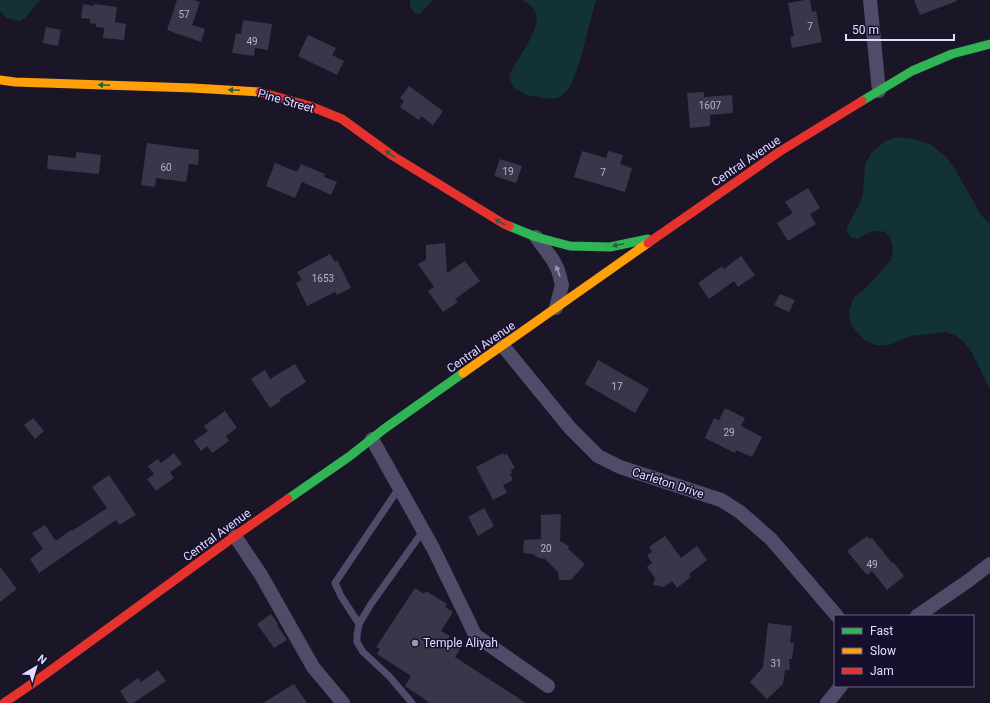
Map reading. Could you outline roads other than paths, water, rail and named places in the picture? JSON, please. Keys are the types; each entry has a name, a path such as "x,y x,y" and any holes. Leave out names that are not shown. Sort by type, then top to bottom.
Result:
{"main road":[{"name":"Central Avenue","path":"4,703 235,536 350,456 384,429 779,152 912,71 952,54 990,44"},
{"name":"Pine Street","path":"0,80 15,82 193,88 260,92 310,106 342,119 393,156 504,224 536,238 570,246 610,247 656,237"}],"street":[{"path":"870,0 879,90"},
{"name":"Pine Street","path":"536,238 553,260 558,270 562,285 556,308"},
{"name":"Carleton Drive","path":"504,346 570,428 598,456 620,467 721,500 740,512 771,540 836,615"},
{"path":"372,439 433,548 475,635 548,686"},
{"path":"235,536 261,575 313,667 344,703"},
{"path":"918,615 990,564"},
{"path":"827,703 840,687"}],"lane":[{"path":"359,624 341,596 335,583 400,488"},
{"path":"412,703 389,676 363,652 358,642 357,635 359,624 371,604 424,531"}],"place":[{"name":"Temple Aliyah","path":"415,643"}]}
